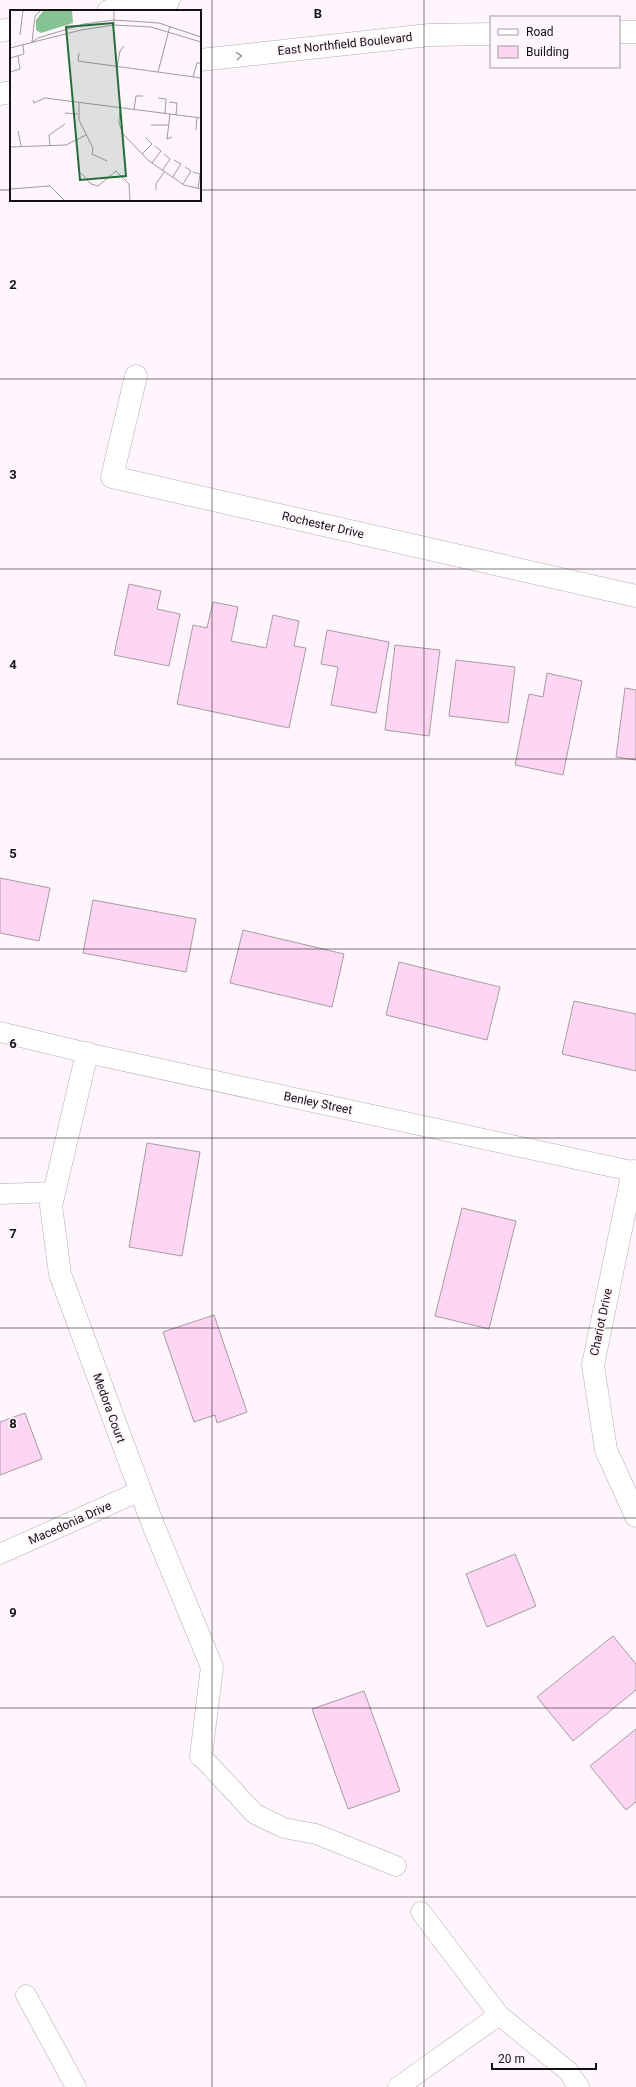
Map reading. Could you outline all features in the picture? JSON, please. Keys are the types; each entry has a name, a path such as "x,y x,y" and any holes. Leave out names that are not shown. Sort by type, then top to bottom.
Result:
{"street":[{"path":"114,10 169,0"},
{"path":"0,31 10,29"},
{"path":"620,32 636,32"},
{"name":"East Northfield Boulevard","path":"201,60 429,35 490,34"},
{"path":"0,94 10,92"},
{"name":"Rochester Drive","path":"136,376 112,477 636,596"},
{"name":"Medora Court","path":"86,1053 50,1206 60,1274 140,1491 212,1667 201,1756"},
{"name":"Chariot Drive","path":"634,1171 593,1365 606,1450 636,1516"}],"lane":[{"name":"Benley Street","path":"0,1032 86,1053 634,1171"},
{"path":"0,1194 54,1192"},
{"name":"Macedonia Drive","path":"0,1554 140,1491"},
{"path":"201,1756 255,1814 284,1828 316,1834 396,1866"},
{"path":"421,1912 499,2015 568,2070 579,2087"},
{"path":"26,1995 76,2087"},
{"path":"398,2087 499,2015"}],"building":[{"path":"129,584 161,591 157,609 180,614 169,666 114,655"},
{"path":"213,602 238,607 231,641 266,648 273,615 299,621 294,646 306,648 289,728 177,704 193,625 207,628"},
{"path":"327,630 389,642 376,713 331,705 338,667 321,664"},
{"path":"395,645 440,650 429,736 385,730"},
{"path":"456,660 515,667 508,723 449,716"},
{"path":"547,673 582,681 563,775 515,765 529,694 543,697"},
{"path":"625,688 636,690 636,760 616,757"},
{"path":"0,878 50,888 39,941 0,933"},
{"path":"93,900 196,919 186,972 83,953"},
{"path":"243,930 344,954 332,1007 230,983"},
{"path":"399,962 500,987 487,1040 386,1015"},
{"path":"574,1001 636,1014 636,1071 562,1054"},
{"path":"147,1143 200,1152 182,1256 129,1247"},
{"path":"462,1208 516,1221 489,1329 435,1316"},
{"path":"214,1315 247,1412 217,1423 215,1415 194,1422 163,1332"},
{"path":"25,1413 42,1459 0,1475 0,1422"},
{"path":"515,1554 536,1606 487,1627 466,1574"},
{"path":"613,1636 636,1664 636,1690 573,1741 537,1697"},
{"path":"364,1691 400,1791 348,1809 312,1709"},
{"path":"636,1729 636,1802 626,1810 590,1766"}]}
